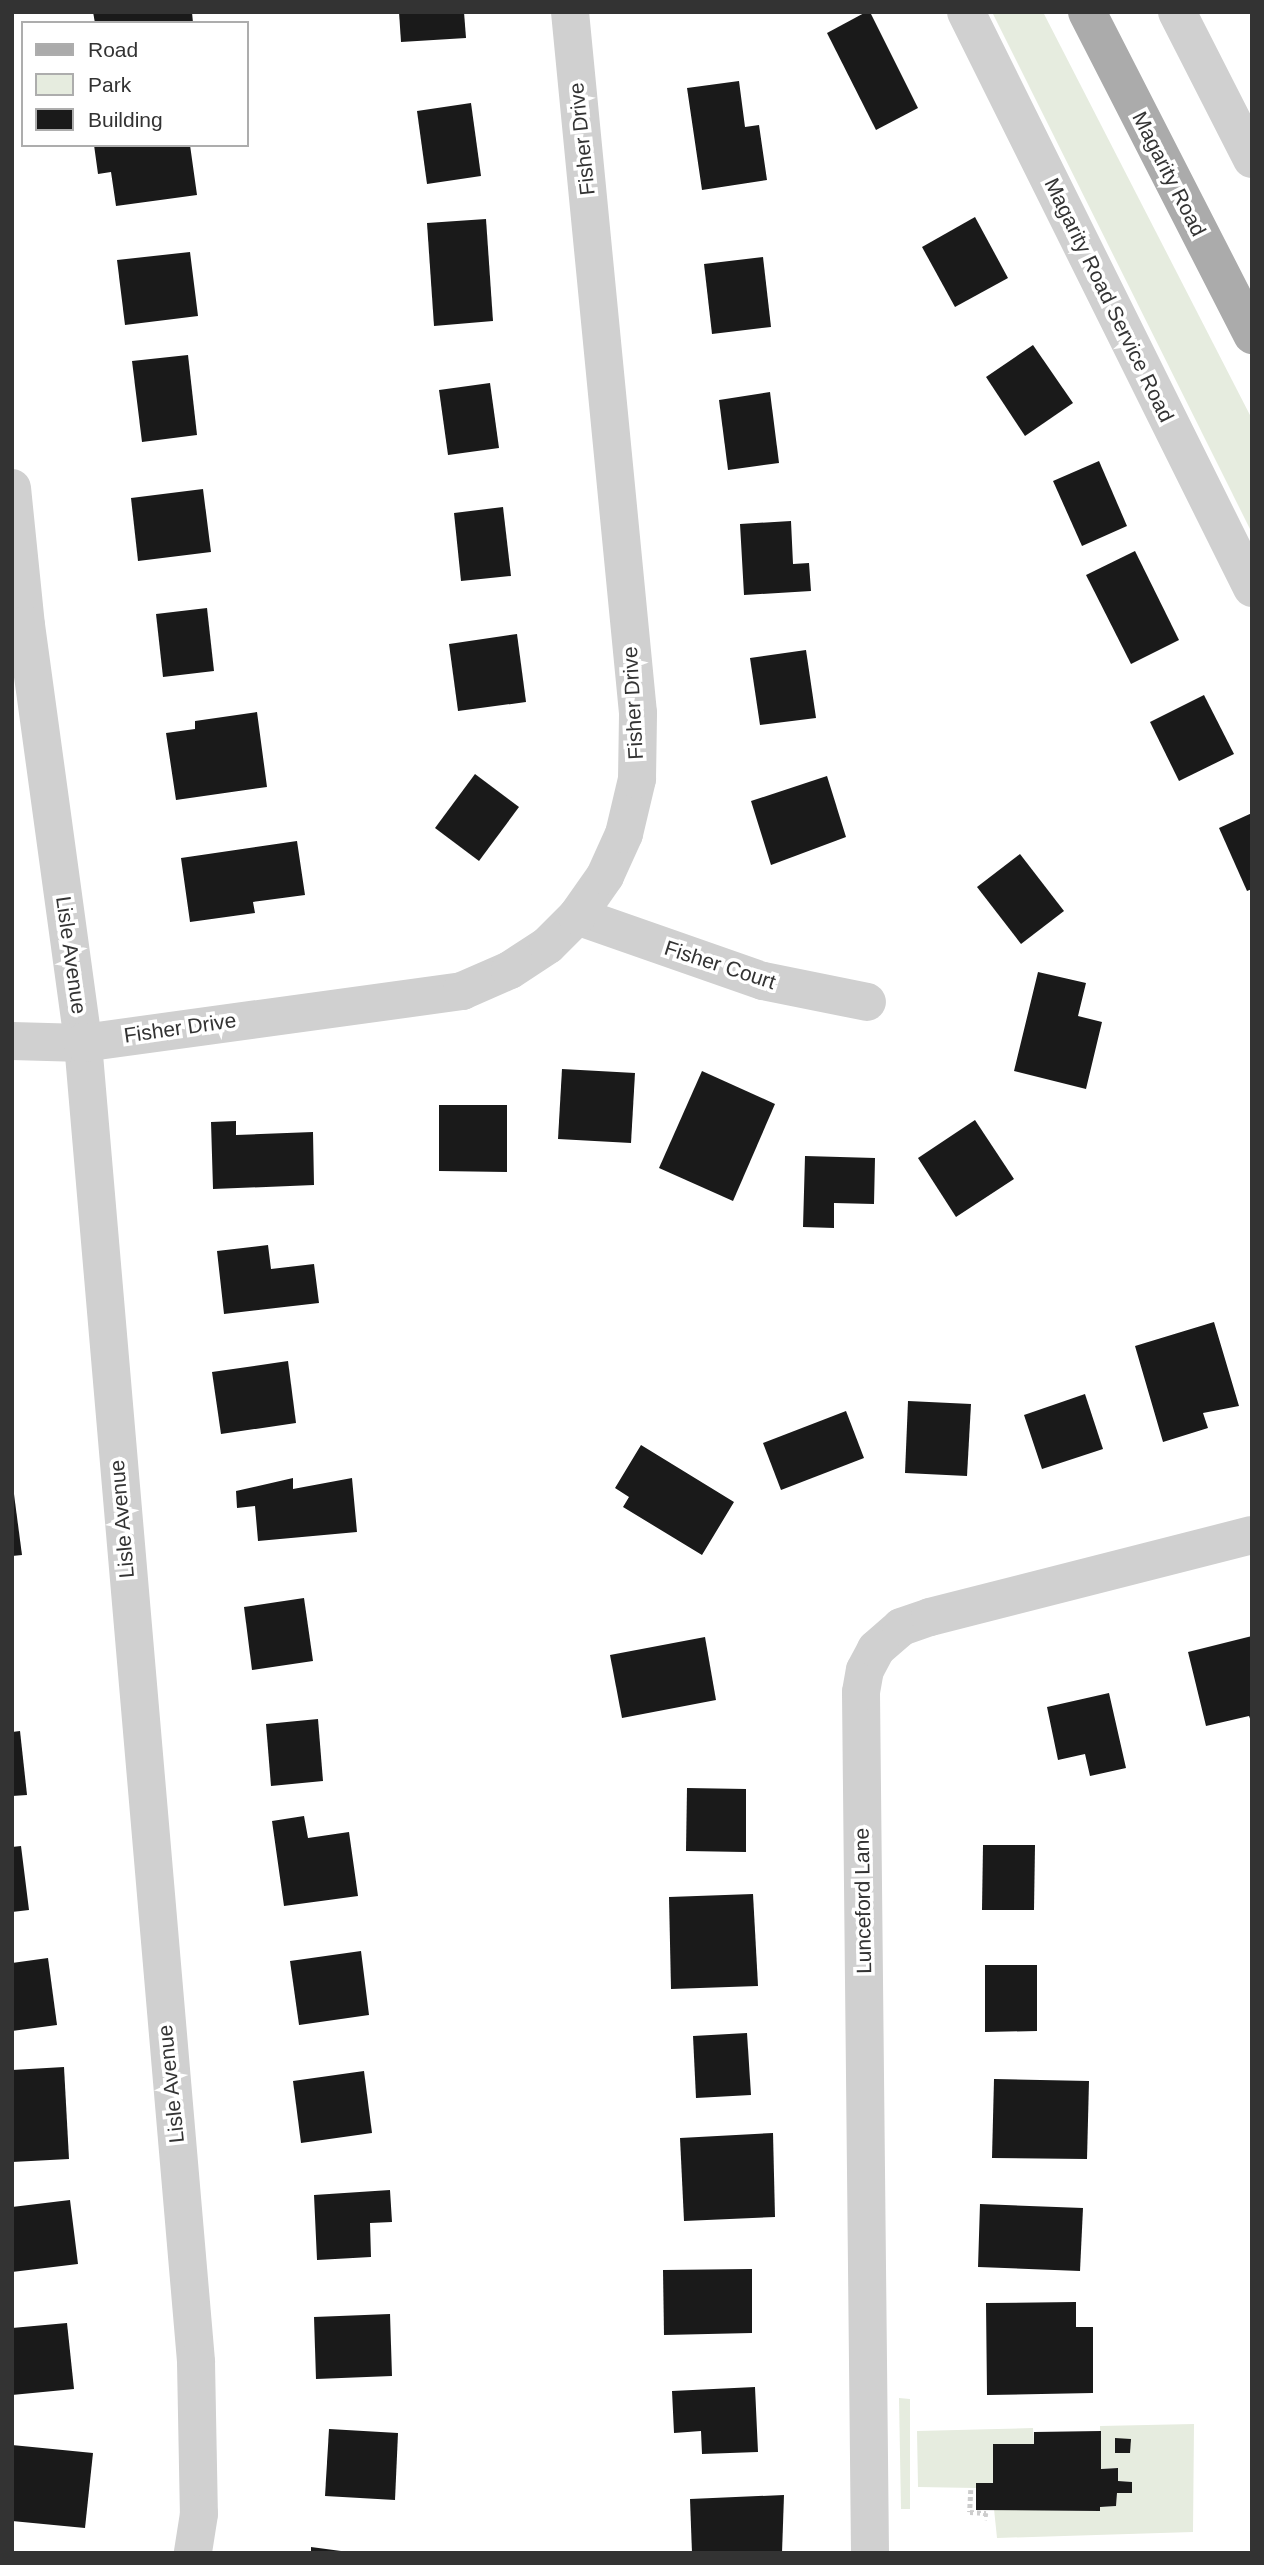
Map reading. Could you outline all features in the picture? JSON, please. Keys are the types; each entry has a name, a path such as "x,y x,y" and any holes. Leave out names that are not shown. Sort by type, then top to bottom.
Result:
{"main road":[{"name":"Magarity Road","path":"1087,12 1252,335"}],"street":[{"name":"Fisher Drive","path":"12,1041 83,1043 462,990 510,970 548,945 577,916 606,876 624,834 636,779 638,713 570,12"},
{"name":"Magarity Road Service Road","path":"966,12 1252,588"},
{"path":"1177,12 1252,159"},
{"name":"Lisle Avenue","path":"12,488 83,1043 197,2362 199,2514 193,2553"},
{"name":"Fisher Court","path":"577,916 763,981 867,1002"},
{"name":"Lunceford Lane","path":"870,2553 861,1692 865,1670 876,1650 901,1627 920,1620 1252,1535"}],"path":[{"path":"971,2490 970,2512 986,2513 985,2520"}],"green space":[{"path":"992,12 1043,12 1252,419 1252,533"},
{"path":"899,2398 910,2399 910,2509 901,2509"},
{"path":"1194,2424 1193,2532 997,2538 994,2509 1099,2511 1100,2507 1116,2506 1117,2493 1132,2493 1131,2482 1118,2481 1117,2468 1101,2469 1100,2426"},
{"path":"1033,2428 1034,2444 993,2444 993,2483 976,2483 976,2488 918,2487 917,2431"}],"building":[{"path":"93,12 192,12 193,21 95,21"},
{"path":"399,12 464,12 466,38 401,42"},
{"path":"870,12 918,108 876,130 827,33"},
{"path":"739,81 745,127 759,125 767,180 702,190 687,88"},
{"path":"471,103 481,176 427,184 417,111"},
{"path":"94,147 190,147 197,195 116,206 111,172 98,174"},
{"path":"975,217 1008,278 955,307 922,247"},
{"path":"486,219 493,321 434,326 427,223"},
{"path":"190,252 198,316 125,325 117,260"},
{"path":"763,257 771,327 712,334 704,264"},
{"path":"1033,345 1073,403 1025,436 986,377"},
{"path":"188,355 197,435 142,442 132,361"},
{"path":"490,383 499,448 448,455 439,390"},
{"path":"770,392 779,463 728,470 719,400"},
{"path":"1099,461 1127,526 1082,546 1053,481"},
{"path":"203,489 211,552 138,561 131,498"},
{"path":"503,507 511,576 461,581 454,513"},
{"path":"791,521 793,564 809,563 811,591 744,595 740,524"},
{"path":"1135,551 1179,640 1131,664 1086,575"},
{"path":"207,608 214,671 163,677 156,614"},
{"path":"517,634 526,702 458,711 449,644"},
{"path":"806,650 816,718 760,725 750,658"},
{"path":"1204,695 1234,754 1179,781 1150,722"},
{"path":"257,712 267,787 176,800 166,733 195,729 195,721"},
{"path":"475,774 519,807 479,861 435,828"},
{"path":"827,776 846,837 771,865 751,801"},
{"path":"1252,813 1252,889 1247,891 1219,828"},
{"path":"297,841 305,895 253,902 255,913 190,922 181,858"},
{"path":"1020,854 1064,911 1021,944 977,887"},
{"path":"1038,972 1086,983 1078,1016 1102,1022 1086,1089 1014,1071"},
{"path":"562,1069 635,1073 631,1143 558,1139"},
{"path":"702,1071 775,1104 733,1201 659,1168"},
{"path":"439,1105 507,1105 507,1172 439,1171"},
{"path":"975,1120 1014,1179 956,1217 918,1158"},
{"path":"236,1121 236,1135 313,1132 314,1185 213,1189 211,1122"},
{"path":"805,1156 875,1158 874,1204 834,1203 834,1228 803,1227"},
{"path":"268,1245 271,1269 314,1264 319,1303 224,1314 217,1251"},
{"path":"1214,1322 1239,1406 1203,1413 1208,1428 1163,1442 1135,1346"},
{"path":"288,1361 296,1423 221,1434 212,1372"},
{"path":"1085,1394 1103,1449 1042,1469 1024,1415"},
{"path":"908,1401 971,1404 967,1476 905,1473"},
{"path":"846,1411 864,1458 781,1490 763,1443"},
{"path":"641,1445 734,1502 702,1555 623,1507 629,1497 615,1488"},
{"path":"293,1478 293,1489 352,1478 357,1532 258,1541 255,1506 237,1508 236,1491"},
{"path":"12,1479 22,1555 12,1556"},
{"path":"304,1598 313,1661 252,1670 244,1607"},
{"path":"1252,1636 1252,1724 1249,1716 1206,1726 1188,1652"},
{"path":"705,1637 716,1700 622,1718 610,1655"},
{"path":"1109,1693 1126,1768 1090,1776 1085,1754 1058,1760 1047,1707"},
{"path":"318,1719 323,1781 271,1786 266,1724"},
{"path":"20,1731 27,1795 12,1796 12,1732"},
{"path":"687,1788 746,1789 746,1852 686,1851"},
{"path":"304,1816 308,1838 349,1832 358,1896 284,1906 272,1821"},
{"path":"983,1845 1035,1845 1034,1910 982,1910"},
{"path":"21,1846 29,1910 12,1912 12,1847"},
{"path":"753,1894 758,1986 671,1989 669,1897"},
{"path":"361,1951 369,2015 299,2025 290,1961"},
{"path":"48,1958 57,2025 12,2031 12,1963"},
{"path":"985,1965 1037,1965 1037,2031 985,2032"},
{"path":"747,2033 751,2095 696,2098 693,2036"},
{"path":"64,2067 69,2159 12,2162 12,2070"},
{"path":"364,2071 372,2133 301,2143 293,2081"},
{"path":"994,2079 1089,2081 1087,2159 992,2158"},
{"path":"773,2133 775,2217 684,2221 680,2138"},
{"path":"390,2190 392,2222 370,2223 371,2257 317,2260 314,2195"},
{"path":"70,2200 78,2264 12,2272 12,2207"},
{"path":"980,2204 1083,2208 1080,2271 978,2267"},
{"path":"752,2269 752,2333 664,2335 663,2270"},
{"path":"1076,2302 1076,2327 1093,2327 1093,2393 987,2395 986,2303"},
{"path":"390,2314 392,2376 316,2379 314,2317"},
{"path":"67,2323 74,2389 12,2395 12,2328"},
{"path":"755,2387 758,2452 702,2454 701,2431 674,2433 672,2391"},
{"path":"329,2429 398,2433 395,2500 325,2496"},
{"path":"1101,2431 1101,2469 1118,2468 1118,2481 1132,2482 1132,2493 1117,2493 1116,2506 1100,2507 1100,2511 976,2510 976,2483 993,2483 993,2444 1034,2444 1034,2432"},
{"path":"1115,2438 1131,2439 1130,2453 1115,2453"},
{"path":"12,2445 93,2453 85,2528 12,2521"},
{"path":"784,2495 782,2553 692,2553 690,2499"},
{"path":"311,2547 341,2551 341,2553 311,2553"}]}
